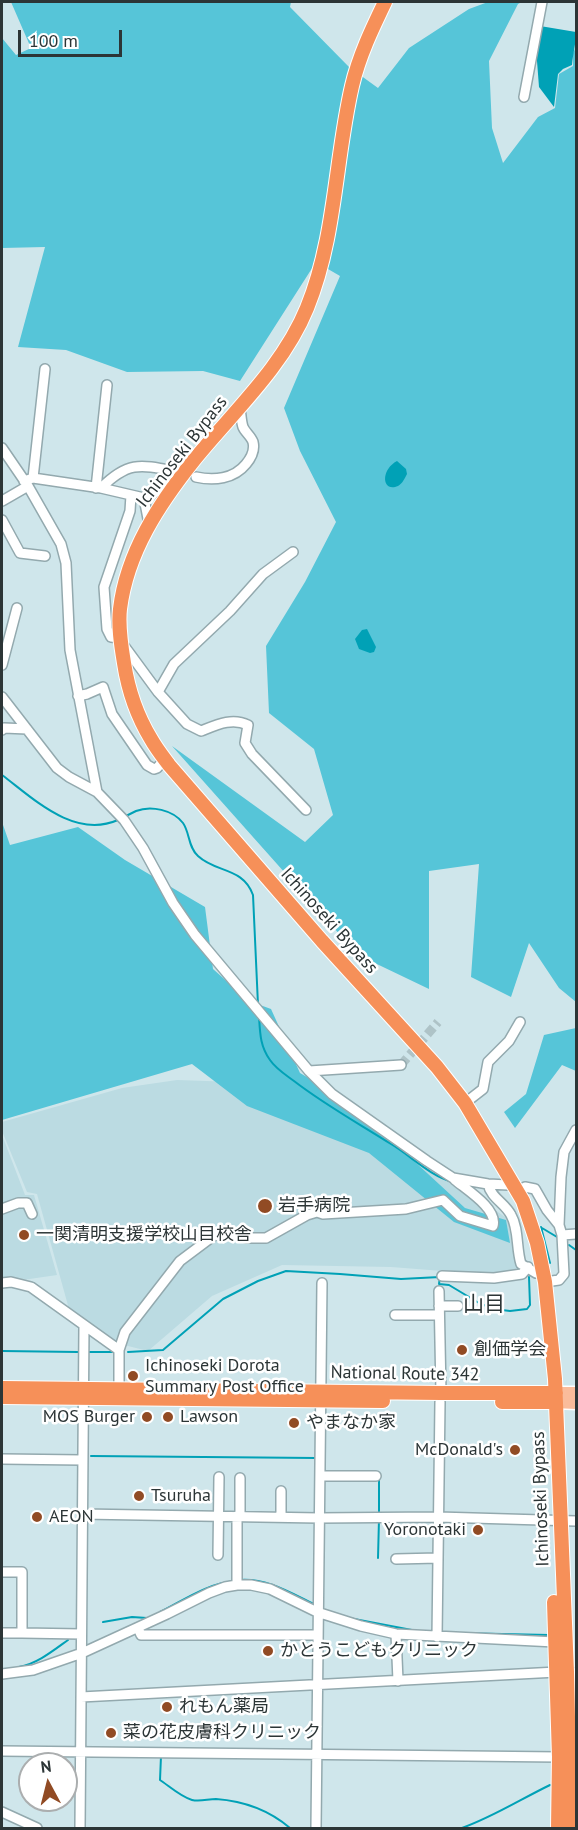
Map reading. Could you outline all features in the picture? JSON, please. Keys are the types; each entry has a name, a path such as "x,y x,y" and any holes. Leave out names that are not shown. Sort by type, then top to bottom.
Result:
{"highway":[{"name":"Ichinoseki Bypass","path":"385,2 365,45 352,86 324,255 307,309 282,356 240,408 194,460 175,477 149,524 126,580 120,610 120,639 126,680 136,709 151,739 165,759 322,941 437,1067 465,1103 508,1180 523,1201 537,1243 536,1274 551,1398 556,1520 566,1642 568,1828"},
{"name":"National Route 342","path":"2,1388 83,1393 551,1398"},
{"name":"National Route 342","path":"2,1398 83,1393 119,1388 320,1396"},
{"name":"Ichinoseki Bypass","path":"558,1828 568,1760"}],"main road":[{"path":"551,1398 576,1393"},
{"path":"551,1398 576,1403"}],"street":[{"path":"524,97 542,2"},
{"path":"28,482 45,369"},
{"path":"99,488 107,385"},
{"path":"196,477 212,480 227,477 240,472 250,459 253,440 243,427 240,408"},
{"path":"2,448 28,482 61,544 66,563 70,651 97,792"},
{"path":"99,488 127,467 146,467 175,477"},
{"path":"2,501 28,482 99,488 144,498 175,477"},
{"path":"131,495 130,511 104,587 107,629 111,637 120,639 158,692 188,724 201,730 232,721 240,721 248,725 245,743 252,754 306,810"},
{"path":"144,498 149,524"},
{"path":"2,520 20,553 45,556"},
{"path":"158,692 174,664 230,611 263,574 292,552"},
{"path":"2,665 17,608"},
{"path":"78,696 103,687 112,714 147,765 154,769 165,759"},
{"path":"2,697 57,768 97,792 124,820 143,848 173,903 195,935 309,1071 332,1094 453,1178 490,1210 495,1220 493,1226 460,1216 443,1200 406,1209 323,1214 316,1212 306,1215 266,1238 247,1238 230,1233 216,1234 180,1261 125,1332 119,1350 119,1388"},
{"path":"2,730 4,728 27,729"},
{"path":"465,1103 483,1089 489,1062 509,1041 520,1023"},
{"path":"309,1071 401,1065"},
{"path":"442,1276 494,1278 536,1274 559,1280 564,1274 562,1235 559,1225 561,1177 564,1152 576,1130"},
{"path":"453,1178 488,1184 508,1180"},
{"path":"488,1184 493,1196 512,1216 521,1264 536,1274"},
{"path":"525,1187 535,1189 559,1225"},
{"path":"2,1209 18,1203 27,1203 32,1214"},
{"path":"562,1235 576,1234"},
{"path":"2,1283 11,1282 31,1287 119,1350"},
{"path":"316,1828 321,1282"},
{"path":"437,1637 439,1291"},
{"path":"395,1315 439,1311 458,1306"},
{"path":"80,1828 84,1326"},
{"path":"2,1460 82,1460"},
{"path":"320,1476 376,1476"},
{"path":"218,1555 219,1477"},
{"path":"237,1585 240,1478"},
{"path":"281,1491 281,1517"},
{"path":"82,1514 319,1518 438,1517 576,1521"},
{"path":"396,1559 438,1558"},
{"path":"2,1572 22,1572 22,1633"},
{"path":"2,1674 33,1670 82,1653 210,1593 237,1585 270,1589 318,1612 361,1626 396,1634 566,1642"},
{"path":"138,1628 141,1635 317,1635"},
{"path":"2,1633 81,1634"},
{"path":"396,1634 398,1681"},
{"path":"81,1697 567,1673"},
{"path":"2,1751 317,1754 568,1760"},
{"path":"2,1812 37,1828"}],"shaded area":[{"path":"11,2 291,2 290,7 349,67 378,88 409,48 469,9 488,2 522,2 518,4 489,61 492,128 503,163 538,117 555,108 559,74 573,66 573,53 576,47 576,1002 559,988 529,943 511,997 471,977 479,864 429,871 429,989 358,955 172,746 305,842 333,815 314,749 269,713 266,646 305,582 336,522 300,451 284,408 340,276 316,262 240,381 203,371 127,372 66,350 18,347 45,247 2,248 2,38 16,55 31,48"},
{"path":"540,26 576,32 572,65 558,74 554,107 539,87 536,48"},
{"path":"397,461 406,469 407,474 401,484 393,487 386,484 385,480 388,470"},
{"path":"367,629 376,647 374,652 370,653 359,649 355,639 362,630"},
{"path":"2,822 10,845 78,827 125,860 205,907 213,969 249,1001 271,1009 300,1073 351,1103 465,1208 506,1220 510,1243 454,1222 369,1153 247,1106 192,1064 2,1120"},
{"path":"576,1028 576,1071 562,1065 515,1128 504,1112 526,1094 544,1035"},
{"name":"岩手病院","path":"177,1080 264,1083 460,1186 508,1219 515,1262 520,1271 494,1275 391,1267 282,1265 212,1296 148,1351 112,1342 69,1309 37,1194 27,1192 2,1131 2,1122 122,1088"},
{"name":"一関清明支援学校山目校舎","path":"2,1135 25,1195 34,1195 57,1275 2,1283"}],"waterway":[{"path":"576,2 576,18"},
{"path":"2,775 41,805 70,820 102,825 118,820"},
{"path":"124,817 142,809 161,810 174,815 183,823 192,848 198,856 243,879 249,886 253,895 258,1005"},
{"path":"259,1016 264,1050 278,1069 429,1171 453,1182"},
{"path":"541,1227 550,1263"},
{"path":"542,1228 557,1237"},
{"path":"569,1245 576,1250"},
{"path":"128,1352 163,1350 223,1299 258,1281 286,1271 401,1279 440,1277 439,1284 449,1285 494,1309 510,1311 527,1309 530,1305 529,1277"},
{"path":"2,1351 78,1352"},
{"path":"89,1352 114,1352"},
{"path":"91,1456 316,1458"},
{"path":"379,1480 379,1513"},
{"path":"378,1558 379,1519"},
{"path":"240,1580 270,1584 316,1605"},
{"path":"160,1612 215,1585 235,1581"},
{"path":"103,1622 132,1617 147,1618"},
{"path":"349,1618 417,1631"},
{"path":"456,1633 549,1635"},
{"path":"19,1667 39,1660 68,1640"},
{"path":"161,1756 160,1780 188,1799 195,1801 226,1800 246,1805 265,1812 290,1828"},
{"path":"462,1828 550,1785"}],"tunnel":[{"path":"401,1065 438,1022"}],"place":[{"name":"岩手病院","path":"265,1206"},
{"name":"一関清明支援学校山目校舎","path":"24,1235"},
{"name":"創価学会","path":"462,1350"},
{"name":"Ichinoseki Dorota Summary Post Office","path":"133,1376"},
{"name":"MOS Burger","path":"147,1417"},
{"name":"Lawson","path":"168,1417"},
{"name":"やまなか家","path":"294,1423"},
{"name":"McDonald's","path":"515,1450"},
{"name":"Tsuruha","path":"139,1496"},
{"name":"AEON","path":"37,1517"},
{"name":"Yoronotaki","path":"478,1530"},
{"name":"かとうこどもクリニック","path":"268,1651"},
{"name":"れもん薬局","path":"167,1707"},
{"name":"菜の花皮膚科クリニック","path":"111,1733"}],"district":[{"name":"山目","path":"484,1305"}]}
